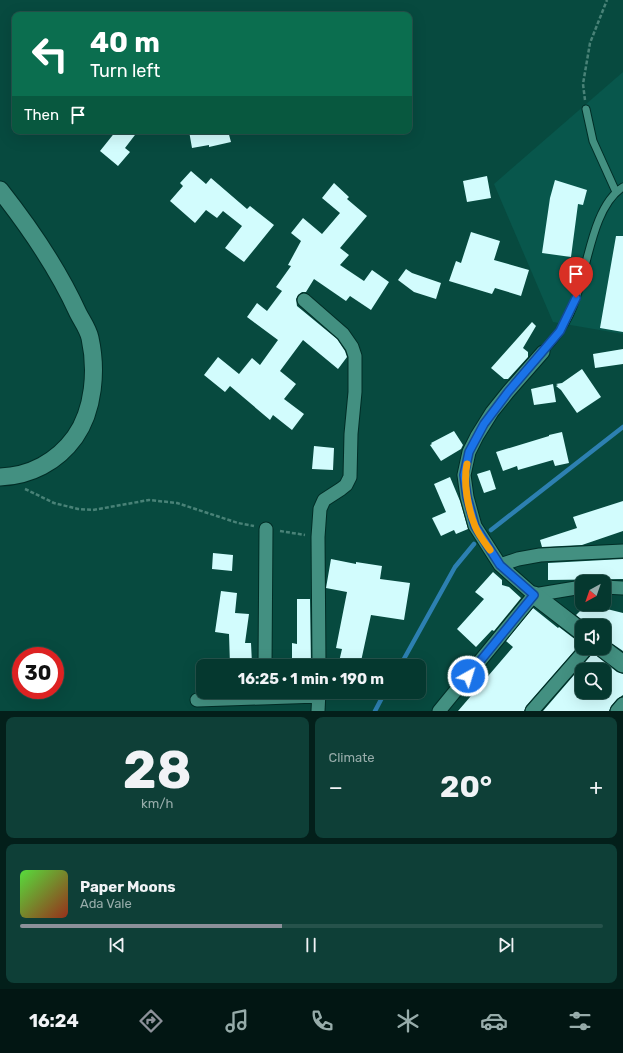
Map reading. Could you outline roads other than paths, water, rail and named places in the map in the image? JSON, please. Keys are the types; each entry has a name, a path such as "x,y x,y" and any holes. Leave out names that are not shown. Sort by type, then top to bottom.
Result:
{"street":[{"path":"0,190 22,218 69,293 89,337 94,374 89,406 81,428 67,448 49,463 27,473 2,477"},
{"path":"304,300 343,334 352,347 355,356 355,392 351,434 350,477 346,485 322,503 320,510 318,536 319,659"},
{"path":"543,352 492,412 469,452 464,475 467,497 475,526 500,565 534,595 575,627"},
{"path":"265,659 266,529"},
{"path":"500,565 518,559 540,555 623,552"},
{"path":"611,587 623,588"},
{"path":"439,711 534,595 575,588"},
{"path":"532,711 580,655"},
{"path":"611,655 623,664"},
{"path":"197,700 211,699"},
{"path":"318,711 319,699"},
{"path":"617,711 623,704"}],"lane":[{"path":"586,109 593,141 616,192"},
{"path":"543,352 560,331 576,298 598,221 606,204 616,192 623,187"}],"waterway":[{"path":"491,530 623,427"},
{"path":"404,659 455,567 474,544"},
{"path":"375,711 381,699"}]}
